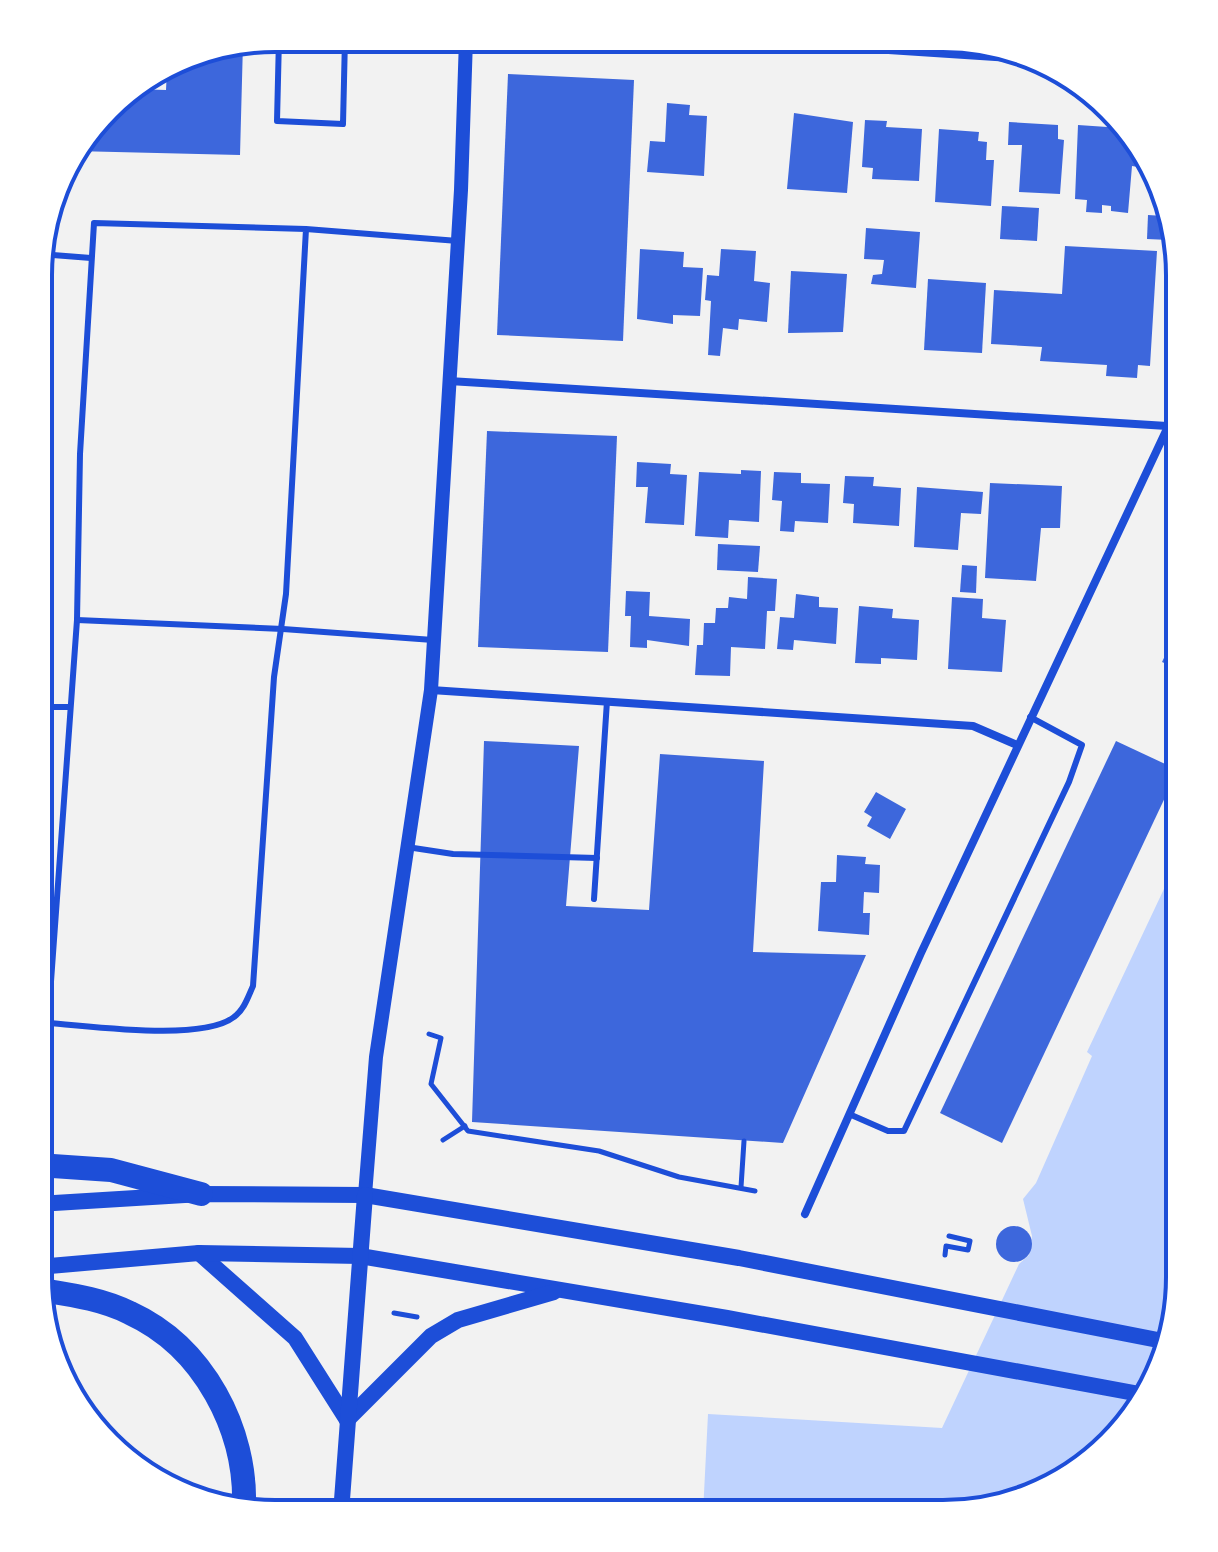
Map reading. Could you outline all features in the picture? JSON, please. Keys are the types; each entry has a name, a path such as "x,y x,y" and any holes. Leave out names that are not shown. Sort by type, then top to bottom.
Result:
{"highway":[{"path":"52,1166 111,1170 201,1194"},
{"path":"53,1292 97,1300 132,1313 164,1334 191,1360 214,1389 236,1435 242,1459 244,1498"}],"main road":[{"path":"52,1203 201,1194 365,1195 739,1258 1157,1340"},
{"path":"342,1500 365,1195"},
{"path":"199,1253 288,1330 347,1420"},
{"path":"52,1266 199,1253 360,1256 727,1318 1133,1393"},
{"path":"347,1420 431,1336 458,1320 560,1290"}],"street":[{"path":"365,1195 376,1057 431,690 458,241 465,52"},
{"path":"918,52 983,56"},
{"path":"448,381 1166,426"},
{"path":"805,1214 1017,745 1166,428"},
{"path":"431,690 973,726 1017,745"}],"lane":[{"path":"279,52 277,121 343,124 345,52"},
{"path":"52,966 77,620 80,454 94,223 306,229 458,241"},
{"path":"52,1023 196,1031 234,1017 246,1003 253,986 274,677 283,629 306,229"},
{"path":"53,255 91,258"},
{"path":"77,620 283,629 435,640"},
{"path":"594,899 607,701"},
{"path":"52,707 70,707"},
{"path":"849,1114 888,1131 904,1131 1069,782 1082,745 1030,717"},
{"path":"407,847 453,854 597,858"}],"path":[{"path":"429,1034 441,1038 431,1084 468,1131 599,1151 679,1177 755,1191"},
{"path":"443,1140 465,1126"},
{"path":"741,1187 744,1141"},
{"path":"945,1255 946,1246 968,1250 970,1241 949,1236"},
{"path":"394,1313 420,1318"}],"water":[{"path":"1166,885 1166,1292 1154,1349 1136,1389 1120,1413 1101,1435 1055,1470 1001,1492 958,1500 704,1500 708,1414 942,1428 1019,1264 1029,1255 1032,1236 1023,1199 1036,1183 1092,1056 1087,1052"}],"building":[{"path":"243,55 240,155 90,151 107,128 139,98 152,90 166,90 166,80 176,75 203,64"},
{"path":"508,74 634,80 623,341 497,335"},
{"path":"667,103 690,105 689,115 707,116 704,176 647,172 650,141 665,142"},
{"path":"794,113 853,122 847,193 787,189"},
{"path":"865,120 887,121 886,127 922,129 919,181 872,179 873,168 862,167"},
{"path":"1009,122 1058,125 1058,139 1064,140 1060,194 1019,192 1022,145 1008,145"},
{"path":"1078,125 1110,127 1138,167 1132,166 1128,213 1111,211 1111,206 1102,205 1102,213 1086,212 1087,200 1075,199"},
{"path":"939,129 979,132 978,141 987,142 986,160 994,160 991,206 935,202"},
{"path":"1002,206 1039,208 1037,241 1000,239"},
{"path":"1148,215 1158,216 1163,240 1147,239"},
{"path":"866,228 920,232 916,288 871,284 873,275 882,274 884,260 864,259"},
{"path":"1065,246 1157,251 1150,366 1138,365 1137,378 1106,376 1107,365 1040,361 1042,347 991,344 994,290 1062,294"},
{"path":"640,249 684,252 683,267 703,268 700,316 673,315 673,324 637,319"},
{"path":"721,249 756,251 754,281 770,283 767,322 739,319 738,330 723,328 720,356 708,355 711,301 705,300 707,275 719,276"},
{"path":"791,271 847,274 843,332 788,333"},
{"path":"928,279 986,283 982,353 924,350"},
{"path":"487,431 617,436 608,652 478,647"},
{"path":"637,462 671,464 670,474 687,475 684,525 645,523 648,487 636,487"},
{"path":"741,470 761,471 759,522 729,520 728,538 695,536 699,472 741,474"},
{"path":"774,472 801,473 801,483 830,484 828,523 795,521 794,532 780,531 782,501 772,500"},
{"path":"845,476 874,477 873,486 901,488 899,526 853,523 854,504 843,503"},
{"path":"990,483 1062,486 1060,528 1041,528 1036,581 985,578"},
{"path":"917,487 983,492 981,514 961,513 958,550 914,547"},
{"path":"718,544 760,546 758,572 717,570"},
{"path":"962,565 977,566 976,593 960,592"},
{"path":"748,577 777,579 775,611 767,611 765,649 731,647 730,676 695,675 697,645 703,645 704,623 715,623 716,608 728,608 729,597 747,599"},
{"path":"626,591 650,592 649,616 690,619 689,646 647,640 647,648 630,647 631,616 625,616"},
{"path":"796,594 819,597 819,607 838,608 836,644 794,640 793,650 777,649 780,617 794,618"},
{"path":"952,597 983,599 982,618 1006,620 1002,672 948,669"},
{"path":"859,606 893,609 892,618 919,620 917,660 881,658 881,664 855,663"},
{"path":"484,741 579,746 566,906 649,910 660,754 764,761 753,952 866,955 783,1143 472,1122"},
{"path":"1116,741 1166,764 1166,795 1002,1143 940,1113"},
{"path":"876,792 906,809 890,839 867,826 872,817 864,812"},
{"path":"837,855 866,857 865,864 880,865 879,893 864,892 863,913 870,913 869,935 818,931 821,882 836,882"},
{"path":"1014,1226 1026,1232 1032,1244 1026,1256 1014,1262 1002,1256 996,1244 1002,1232"}]}
